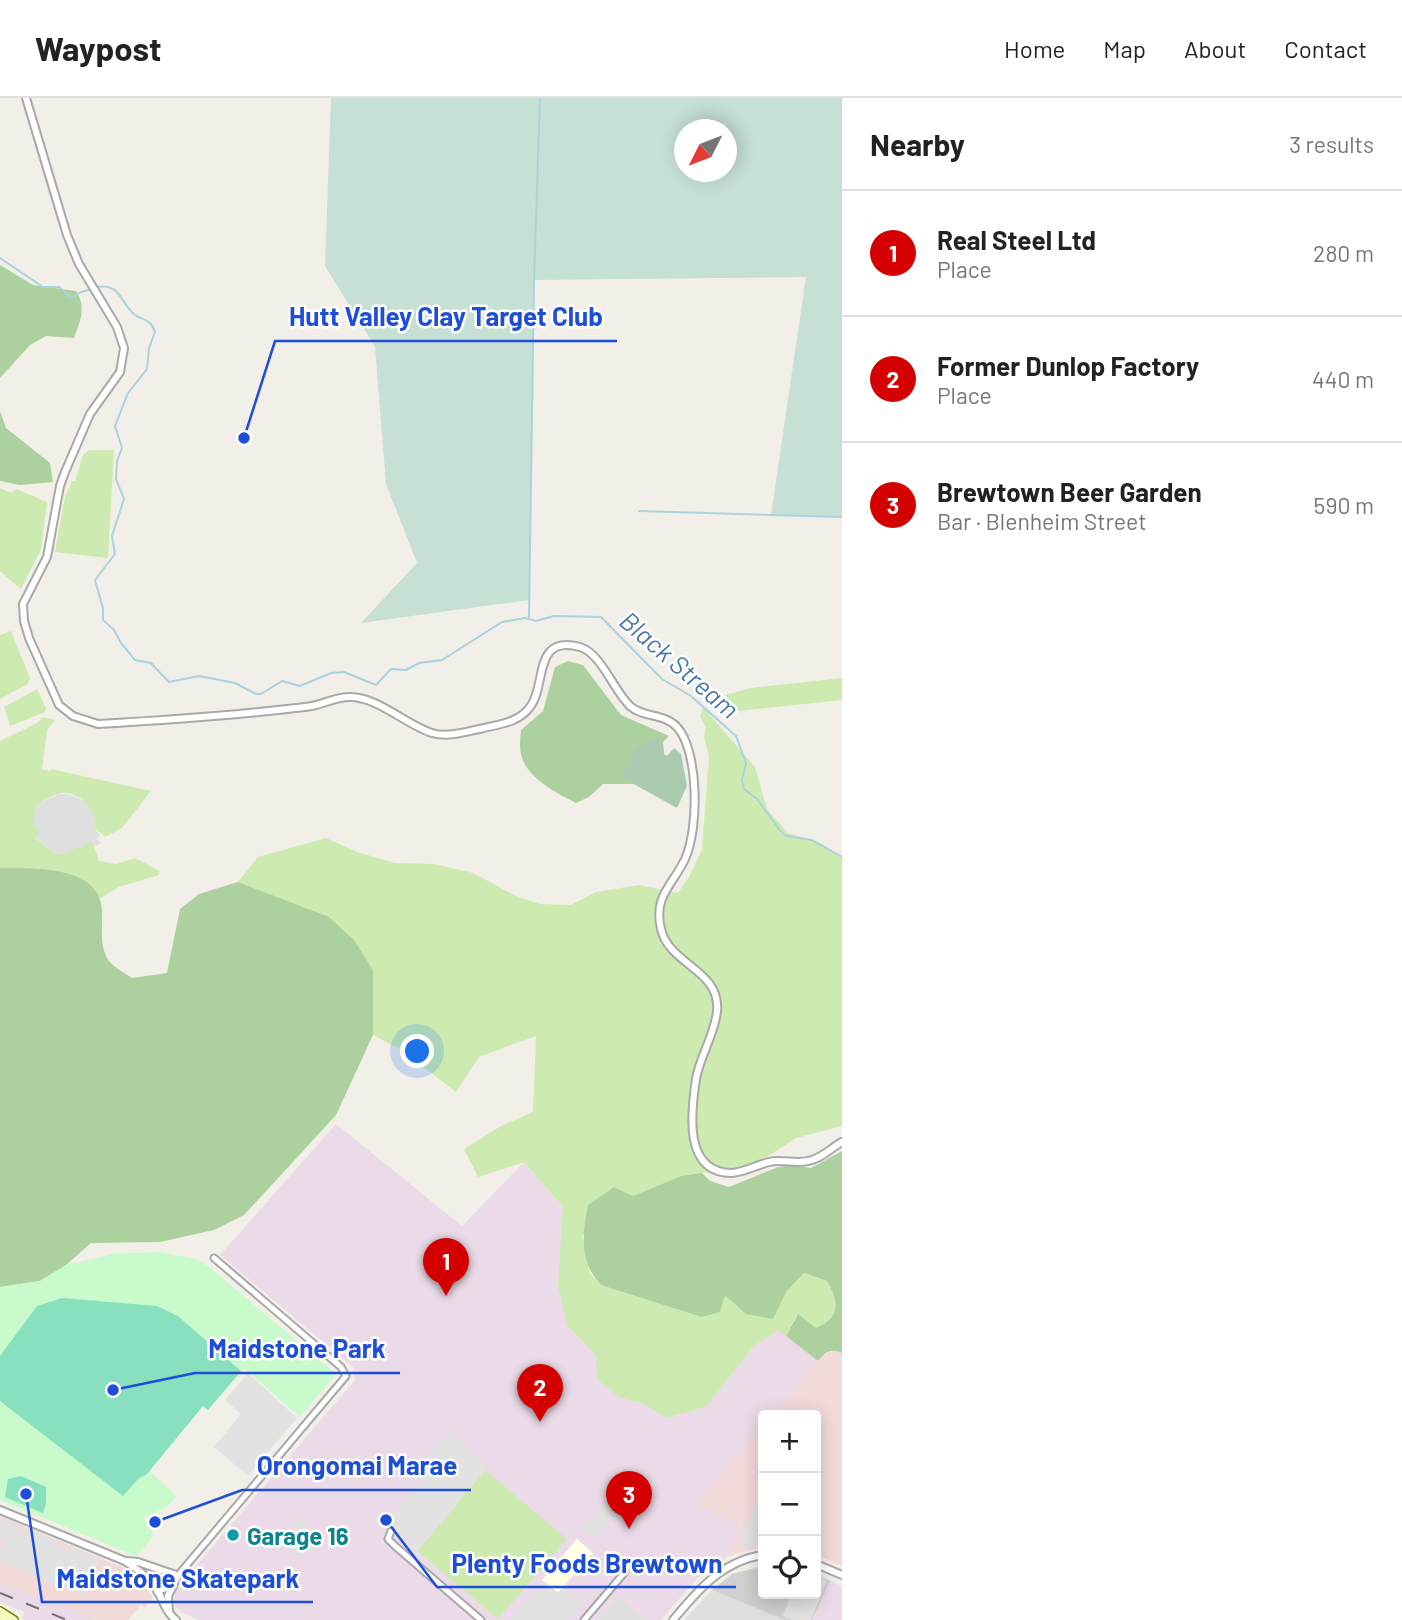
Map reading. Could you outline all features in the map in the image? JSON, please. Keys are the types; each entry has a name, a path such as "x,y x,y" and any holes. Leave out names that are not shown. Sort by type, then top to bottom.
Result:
{"main road":[{"path":"0,1611 14,1620"}],"street":[{"path":"26,98 67,235 90,283 117,327 124,348 123,364 115,380 90,414 65,472 47,556 23,604 29,638 60,705 73,716 98,724 307,707 352,697 372,703 432,733 450,734 517,718 534,701 541,666 546,656 563,646 586,650 597,660 632,708 667,719 676,725 685,740 693,767 694,805 690,845 685,860 662,895 659,920 668,947 704,975 715,994 718,1006 696,1080 692,1134 699,1156 712,1168 734,1173 775,1160 808,1161 842,1142"},
{"path":"156,1590 176,1573 346,1376 344,1370 214,1258"},
{"path":"0,1510 125,1561 140,1572 156,1590 173,1618"},
{"path":"391,1531 388,1539 395,1546 481,1620"},
{"path":"673,1620 718,1572 745,1558 758,1556"},
{"path":"125,1561 176,1573"},
{"path":"821,1566 842,1575"},
{"path":"584,1620 625,1572"},
{"path":"173,1618 167,1600 176,1573"},
{"path":"156,1590 173,1586"}],"shaded area":[{"path":"331,98 842,98 842,517 771,515 806,277 534,280 529,600 361,623 417,563 386,484 375,347 325,266"},
{"path":"654,738 663,741 664,754 667,756 674,748 681,754 687,786 677,808 621,777 636,747"},
{"path":"59,794 68,794 86,801 96,816 94,827 100,835 97,839 101,843 96,846 88,842 82,850 61,855 49,849 35,836 39,831 32,827 36,805"},
{"path":"336,1124 462,1226 524,1162 563,1207 567,1325 596,1356 620,1398 644,1404 666,1418 706,1407 754,1346 778,1329 818,1361 776,1410 758,1410 758,1431 696,1505 741,1525 727,1557 703,1572 661,1620 647,1620 618,1596 597,1620 199,1620 175,1606 174,1595 183,1581 355,1380 353,1367 220,1255"},
{"path":"835,1350 842,1353 842,1566 821,1557 821,1410 776,1410 823,1355"},
{"path":"248,1373 297,1418 248,1476 214,1447 241,1414 225,1400"},
{"path":"758,1431 758,1548 727,1557 741,1525 695,1505"},
{"path":"448,1432 489,1466 416,1553 384,1525 436,1463 428,1456"},
{"path":"618,1488 628,1499 595,1538 583,1528"},
{"path":"756,1504 758,1545 737,1549"},
{"path":"0,1516 125,1568 141,1580 153,1598 145,1608 141,1605 128,1620 96,1620 0,1584"},
{"path":"0,1518 19,1526 18,1530 28,1534 30,1530 59,1542 57,1546 70,1552 72,1548 99,1558 86,1597 0,1562 0,1549 4,1540 0,1538"},
{"path":"296,1520 319,1532 311,1553 307,1552 304,1557 277,1546 278,1542 262,1537 264,1532 274,1536 277,1528 290,1535"},
{"path":"577,1539 593,1553 558,1593 542,1580"},
{"path":"758,1567 758,1599 821,1599 821,1577 830,1581 812,1620 785,1620 712,1590 732,1574"},
{"path":"821,1578 827,1581 821,1596"},
{"path":"830,1581 842,1586 842,1620 812,1620"},
{"path":"545,1582 558,1593 563,1588 582,1604 568,1620 511,1620"},
{"path":"0,1584 96,1620 23,1620 24,1612 0,1602"},
{"path":"712,1590 785,1620 684,1620"},
{"path":"618,1596 647,1620 597,1620"},
{"path":"789,1599 820,1599 811,1620 792,1620 783,1616"}],"green space":[{"path":"0,265 33,285 76,291 82,309 74,338 46,336 30,345 0,378"},
{"path":"0,411 6,428 50,463 53,482 20,485 0,481"},
{"path":"89,450 114,450 108,558 55,552 65,497 72,481 75,481 83,455"},
{"path":"0,488 11,493 17,489 47,502 41,550 21,589 0,571"},
{"path":"11,631 30,678 28,684 0,699 0,635"},
{"path":"568,661 583,665 621,715 669,736 656,749 634,784 603,784 589,797 576,803 545,785 531,773 522,758 520,748 521,730 543,711 555,667"},
{"path":"842,678 842,700 729,712 726,695 750,688"},
{"path":"37,689 46,708 45,712 10,726 4,707"},
{"path":"703,707 755,767 767,809 788,833 821,843 842,858 842,1126 796,1138 734,1178 727,1177 720,1171 681,1176 633,1196 582,1236 590,1274 602,1286 725,1295 786,1292 804,1273 827,1281 834,1296 835,1308 830,1319 816,1328 797,1314 786,1336 778,1330 754,1346 706,1407 666,1418 644,1404 620,1398 597,1379 596,1356 567,1325 558,1286 563,1207 524,1162 478,1177 464,1149 501,1126 533,1112 536,1036 479,1057 456,1092 400,1049 373,1035 373,970 238,882 258,857 326,838 357,852 395,863 434,864 473,873 518,897 540,904 571,905 596,892 639,885 678,893 702,849 709,757 704,737 706,728 700,716"},
{"path":"43,717 55,720 47,730 42,769 151,791 122,828 105,837 94,827 94,814 87,803 69,793 56,795 36,805 33,826 39,829 39,832 35,837 50,850 60,854 66,854 78,846 82,849 88,842 93,843 99,861 116,864 135,858 160,871 159,875 119,887 96,901 0,872 0,741 37,723"},
{"path":"0,868 46,869 77,877 89,884 98,895 102,909 102,940 107,958 132,978 167,973 180,909 199,894 238,882 329,917 354,940 373,970 373,1035 336,1115 244,1215 214,1230 160,1242 91,1243 66,1265 40,1281 0,1287"},
{"path":"842,1151 842,1353 828,1352 818,1361 786,1336 798,1314 816,1328 834,1314 834,1296 827,1281 804,1273 786,1292 773,1319 746,1314 725,1295 720,1312 702,1317 601,1285 589,1267 584,1247 588,1205 614,1187 633,1196 681,1176 702,1173 710,1181 729,1187 778,1167 793,1165 811,1168"},
{"path":"158,1252 196,1259 208,1266 336,1374 300,1417 244,1368 208,1410 203,1406 149,1471 176,1497 167,1507 144,1518 154,1535 136,1556 0,1500 0,1287 40,1281 66,1265 114,1254"},
{"path":"62,1298 157,1306 178,1316 241,1371 208,1410 203,1406 147,1474 138,1479 123,1496 0,1401 0,1356 37,1306"},
{"path":"485,1470 567,1539 498,1619 417,1551"},
{"path":"21,1476 46,1487 43,1513 5,1497 8,1479"}],"waterway":[{"path":"529,617 534,280 540,98"},
{"name":"Black Stream","path":"0,258 43,287 59,287 71,298 92,289"},
{"name":"Black Stream","path":"97,287 116,291 130,310 149,322 155,332 149,348 147,369 128,393 115,426 122,448 117,461 116,479 124,499 112,536 115,554 95,580 103,608 103,620 114,630 135,660 151,663 169,682 199,676 235,683 256,694 261,694 282,681 300,686 331,673 344,672 376,685 391,669 406,670 419,663 442,660 502,622 525,618 536,621 554,616 601,617 662,679 691,696 736,736 746,763 742,780 744,789 757,799 782,833 812,840 842,857"},
{"path":"639,511 842,517"}],"railway":[{"path":"0,1593 67,1620"}],"place":[{"name":"Hutt Valley Clay Target Club","path":"244,438"},
{"name":"Real Steel Ltd","path":"446,1296"},
{"name":"Maidstone Park","path":"113,1390"},
{"name":"Former Dunlop Factory","path":"540,1422"},
{"name":"Maidstone Skatepark","path":"26,1494"},
{"name":"Plenty Foods Brewtown","path":"386,1520"},
{"name":"Orongomai Marae","path":"155,1522"},
{"name":"Brewtown Beer Garden","path":"629,1529"},
{"name":"Garage 16","path":"233,1535"}]}
